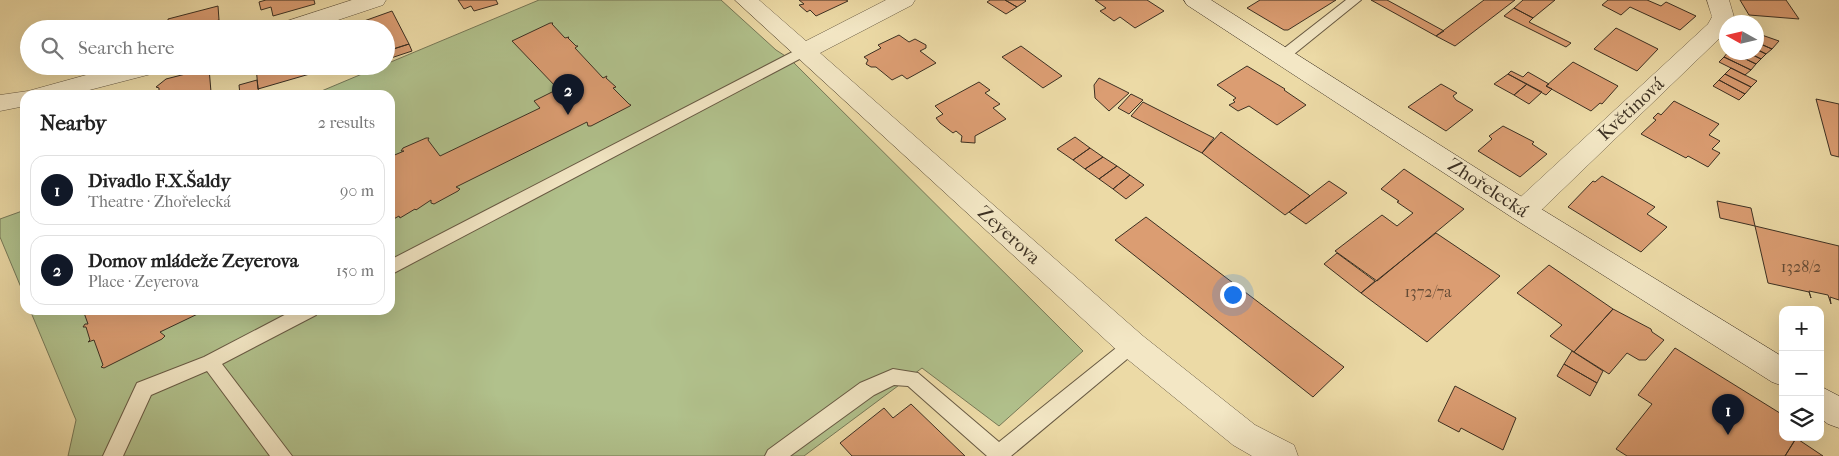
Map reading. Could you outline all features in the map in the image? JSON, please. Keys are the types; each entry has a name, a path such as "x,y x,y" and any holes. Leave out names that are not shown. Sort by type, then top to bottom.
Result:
{"street":[{"path":"314,20 375,0"},
{"name":"Zeyerova","path":"746,0 1132,345 1244,435 1282,456"},
{"path":"804,51 904,0"},
{"name":"Zhořelecká","path":"1195,0 1523,211 1779,371"},
{"name":"Květinová","path":"1523,211 1717,28 1723,17 1718,0"},
{"path":"57,90 116,75"},
{"path":"0,103 20,99"},
{"path":"1824,395 1839,403"},
{"path":"1824,403 1839,414"}],"lane":[{"path":"1283,56 1354,0"},
{"path":"395,265 804,51"},
{"path":"113,456 144,389 210,362 300,315"},
{"path":"775,456 867,389 893,377 912,379 998,455 1132,345"},
{"path":"210,362 282,456"}],"green space":[{"path":"539,0 721,0 776,50 790,59 1083,351 999,426 922,368 804,456 68,456 76,420 32,315 395,315 395,90 324,90 360,75 395,75 395,60"},
{"path":"20,212 20,285 0,237 0,219"}],"building":[{"path":"266,0 314,0 315,4 273,16 271,7 261,10 259,2"},
{"path":"458,0 496,0 498,4 474,11 471,6 464,9"},
{"path":"799,0 848,1 816,16 810,10 807,12 799,5 804,4"},
{"path":"990,0 1005,0 1017,7 1006,14 987,2"},
{"path":"1005,0 1025,0 1026,1 1017,7"},
{"path":"1095,0 1147,0 1164,11 1135,28 1120,17 1114,21 1100,11 1106,8"},
{"path":"1260,0 1336,0 1288,30 1284,30 1247,8"},
{"path":"1371,0 1387,0 1444,31 1436,36"},
{"path":"1484,0 1515,0 1455,46 1436,36"},
{"path":"1523,0 1555,0 1533,18 1514,8"},
{"path":"1608,0 1647,0 1661,6 1666,2 1696,16 1680,30 1630,7 1621,15 1602,5"},
{"path":"1740,0 1786,0 1799,19 1764,15 1749,15"},
{"path":"218,6 219,20 168,19"},
{"path":"1514,8 1533,18 1529,22 1571,43 1566,47 1504,16"},
{"path":"392,11 409,44 395,48 395,20 367,20"},
{"path":"553,23 565,38 569,37 578,46 575,48 603,78 607,76 606,78 616,87 613,88 631,105 591,126 588,126 587,122 456,187 460,189 434,204 431,203 431,200 416,210 400,218 399,216 395,218 395,155 404,151 401,151 403,148 429,138 428,140 440,156 540,108 534,101 558,89 512,41"},
{"path":"1616,28 1658,49 1637,71 1594,49"},
{"path":"899,35 909,42 915,39 926,45 926,48 920,51 936,63 907,79 902,75 892,80 876,67 866,64 868,60 864,57 881,48 878,45"},
{"path":"1764,36 1779,41 1772,49 1764,46"},
{"path":"409,44 412,51 395,57 395,48"},
{"path":"1021,46 1062,76 1043,88 1002,57"},
{"path":"1764,46 1772,49 1766,54 1764,53"},
{"path":"1721,60 1730,60 1751,70 1745,75 1719,62"},
{"path":"1730,60 1748,60 1756,64 1751,70"},
{"path":"1748,60 1760,60 1756,64"},
{"path":"1573,62 1618,86 1602,104 1600,103 1591,111 1546,86"},
{"path":"1247,66 1285,89 1306,105 1277,125 1249,106 1238,111 1229,105 1235,102 1233,100 1236,98 1217,85"},
{"path":"1731,68 1757,81 1751,87 1725,74"},
{"path":"1511,71 1523,77 1528,72 1549,84 1546,86 1552,89 1546,95 1508,74"},
{"path":"1508,74 1527,84 1514,95 1494,84"},
{"path":"1725,74 1751,87 1745,94 1719,80"},
{"path":"182,75 210,75 211,90 159,90 156,87 166,79"},
{"path":"257,75 306,75 258,89"},
{"path":"1099,78 1129,93 1109,111 1095,98 1094,85"},
{"path":"257,80 258,90 240,90 239,85"},
{"path":"1719,80 1745,94 1739,100 1713,86"},
{"path":"979,82 990,90 985,93 1000,104 993,108 1006,119 975,136 975,143 961,142 962,136 956,131 953,133 936,118 943,114 935,106"},
{"path":"1441,84 1457,93 1453,96 1456,100 1473,110 1446,131 1408,107"},
{"path":"1527,84 1542,92 1529,104 1514,95"},
{"path":"1131,94 1143,100 1129,114 1118,108"},
{"path":"1816,99 1839,104 1839,157 1831,155"},
{"path":"1674,101 1719,124 1709,135 1720,141 1712,149 1720,153 1708,167 1688,156 1686,158 1641,134 1656,120 1653,118 1658,113 1661,115"},
{"path":"1143,102 1214,138 1202,153 1131,116"},
{"path":"1503,126 1534,142 1532,144 1547,154 1520,177 1478,151 1492,139 1489,136"},
{"path":"1221,132 1310,196 1285,215 1202,153"},
{"path":"1075,137 1090,148 1073,160 1057,149"},
{"path":"1090,148 1103,157 1085,169 1073,160"},
{"path":"1103,157 1117,166 1099,179 1085,169"},
{"path":"1117,166 1130,175 1113,189 1099,179"},
{"path":"1404,169 1464,209 1377,281 1335,251 1382,215 1397,226 1413,213 1381,189"},
{"path":"1130,175 1144,185 1126,199 1113,189"},
{"path":"1602,176 1655,207 1647,214 1667,227 1641,252 1568,207 1593,181 1595,182"},
{"path":"1329,181 1347,193 1306,224 1289,212"},
{"path":"1717,201 1751,208 1755,226 1720,218"},
{"path":"1146,217 1344,367 1313,397 1115,240"},
{"path":"1755,226 1839,246 1839,300 1830,297 1831,304 1828,295 1809,291 1811,298 1809,292 1768,283"},
{"path":"1436,233 1500,276 1427,342 1361,293"},
{"path":"1337,253 1375,281 1361,293 1324,264"},
{"path":"1549,265 1613,309 1574,352 1550,336 1562,325 1517,293"},
{"path":"1613,309 1651,329 1652,332 1664,340 1646,360 1639,360 1627,353 1609,374 1574,352"},
{"path":"85,315 196,315 160,332 165,336 162,339 104,368 101,367 103,365 94,340 88,342 90,340 86,327 83,327 85,324 88,324"},
{"path":"1675,348 1779,413 1779,441 1794,441 1785,456 1627,456 1616,449 1652,404 1638,395"},
{"path":"1572,351 1603,371 1597,383 1564,364"},
{"path":"1564,364 1597,383 1590,396 1557,376"},
{"path":"1455,386 1516,418 1503,450 1461,428 1459,432 1438,421"},
{"path":"911,404 965,456 852,456 840,443 884,408 893,418"},
{"path":"1794,441 1800,441 1823,456 1785,456"}],"place":[{"name":"Domov mládeže Zeyerova","path":"568,115"},
{"name":"Divadlo F.X.Šaldy","path":"1728,435"}]}
